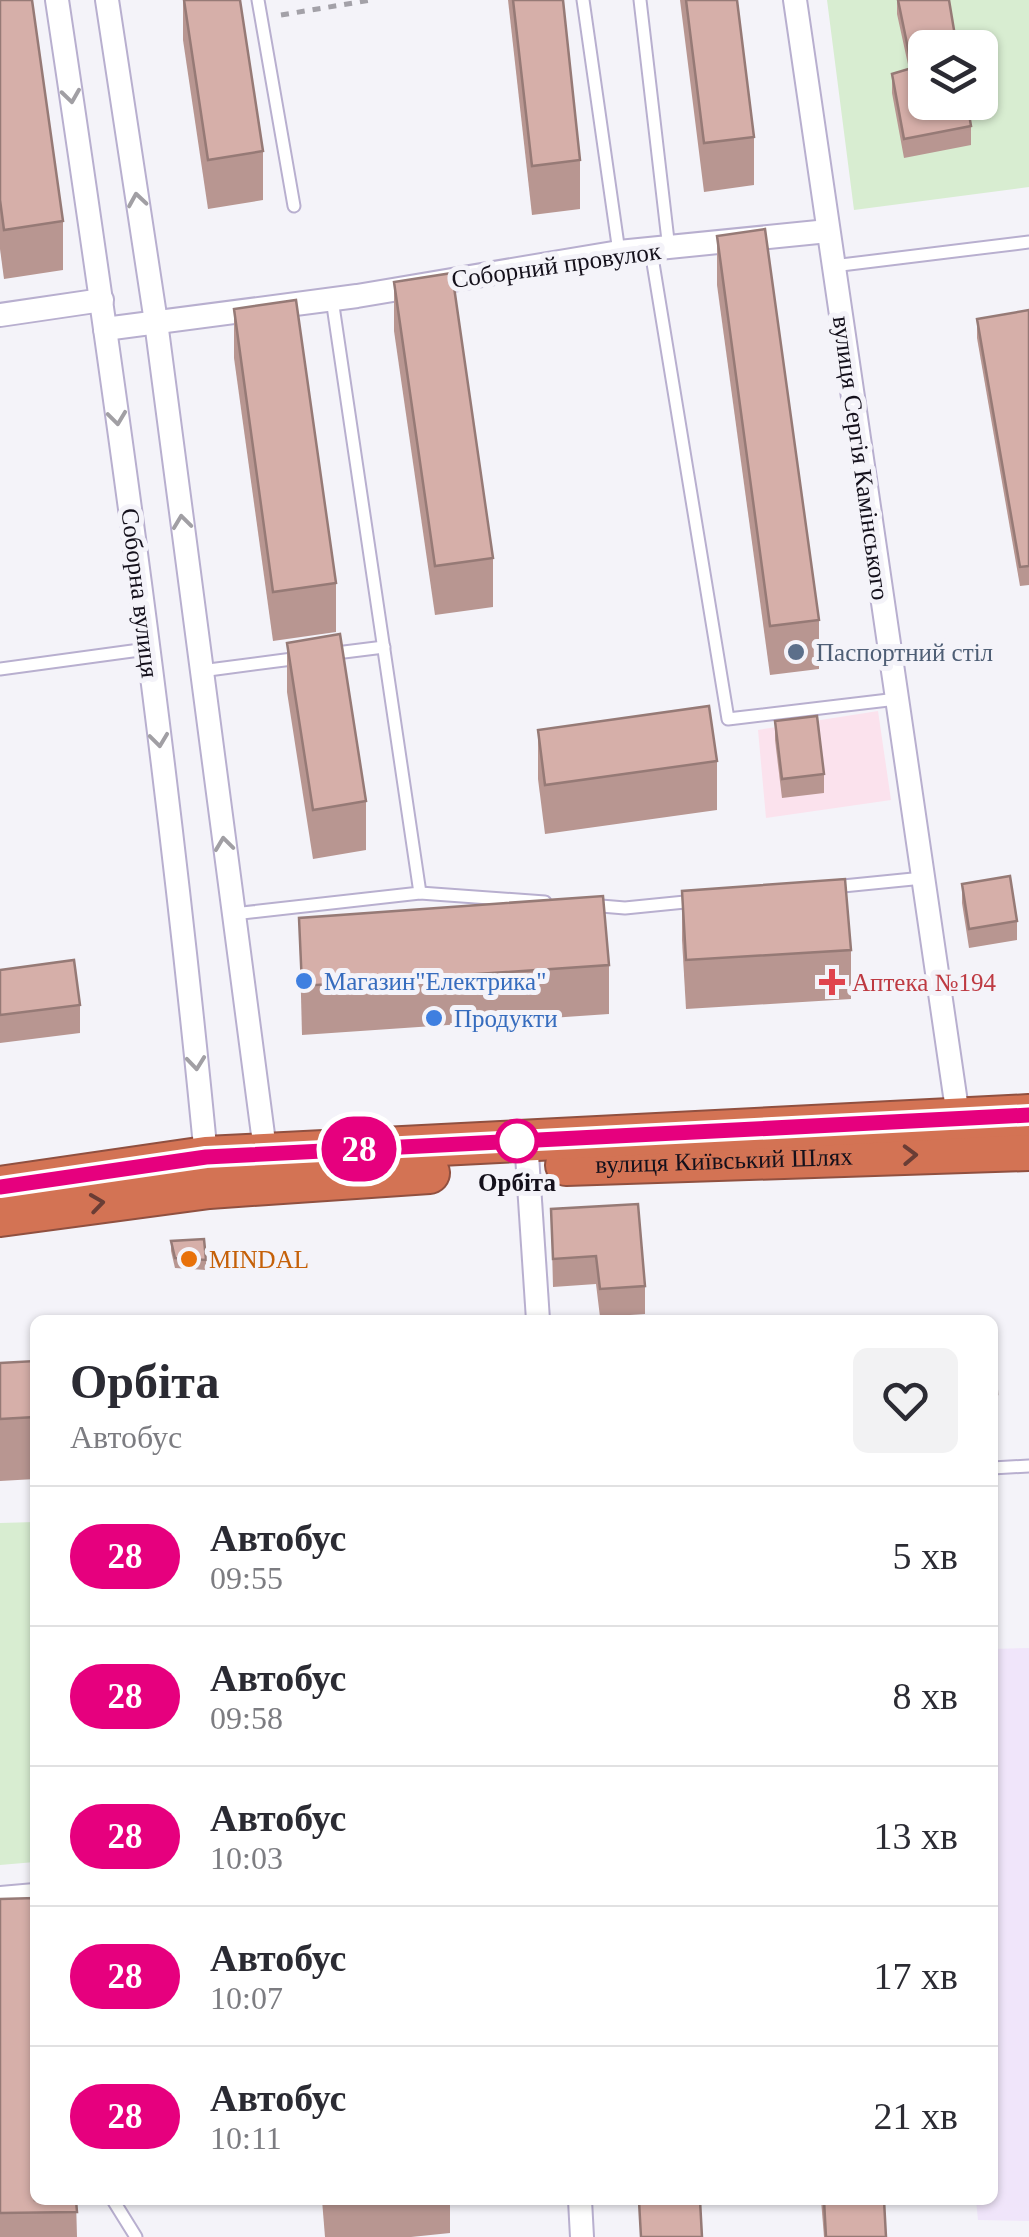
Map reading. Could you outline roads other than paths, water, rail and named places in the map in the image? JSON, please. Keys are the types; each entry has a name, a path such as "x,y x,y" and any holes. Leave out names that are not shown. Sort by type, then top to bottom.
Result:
{"highway":[{"name":"вулиця Київський Шлях","path":"961,1136 1029,1115"},
{"name":"вулиця Київський Шлях","path":"0,1187 527,1153 961,1136 1029,1150"},
{"name":"вулиця Київський Шлях","path":"0,1216 208,1172"}],"street":[{"name":"Соборна вулиця","path":"57,0 106,329 208,1172"},
{"name":"Соборна вулиця","path":"108,0 156,322 268,1169"},
{"name":"вулиця Сергія Камінського","path":"795,0 961,1136"},
{"name":"Соборний провулок","path":"106,329 332,299 619,252 828,231"},
{"path":"0,315 102,300"},
{"path":"527,1153 538,1315"},
{"path":"0,1898 30,1895"},
{"path":"580,2205 582,2237"}],"lane":[{"path":"258,0 294,206"},
{"path":"583,0 619,252"},
{"path":"640,0 660,250 728,720 897,699"},
{"path":"833,266 1029,242"},
{"path":"332,299 420,893"},
{"path":"201,671 384,646"},
{"path":"0,670 147,649"},
{"path":"824,888 923,878"},
{"path":"232,914 420,893 550,902"},
{"path":"569,904 624,908 704,900"},
{"path":"998,1468 1029,1466"},
{"path":"116,2205 136,2237"}],"place":[{"name":"Паспортний стіл","path":"796,652"},
{"name":"Магазин\"Електрика\"","path":"304,981"},
{"name":"Аптека №194","path":"832,982"},
{"name":"Продукти","path":"434,1018"},
{"name":"Орбіта","path":"517,1141"},
{"name":"MINDAL","path":"189,1259"}]}
